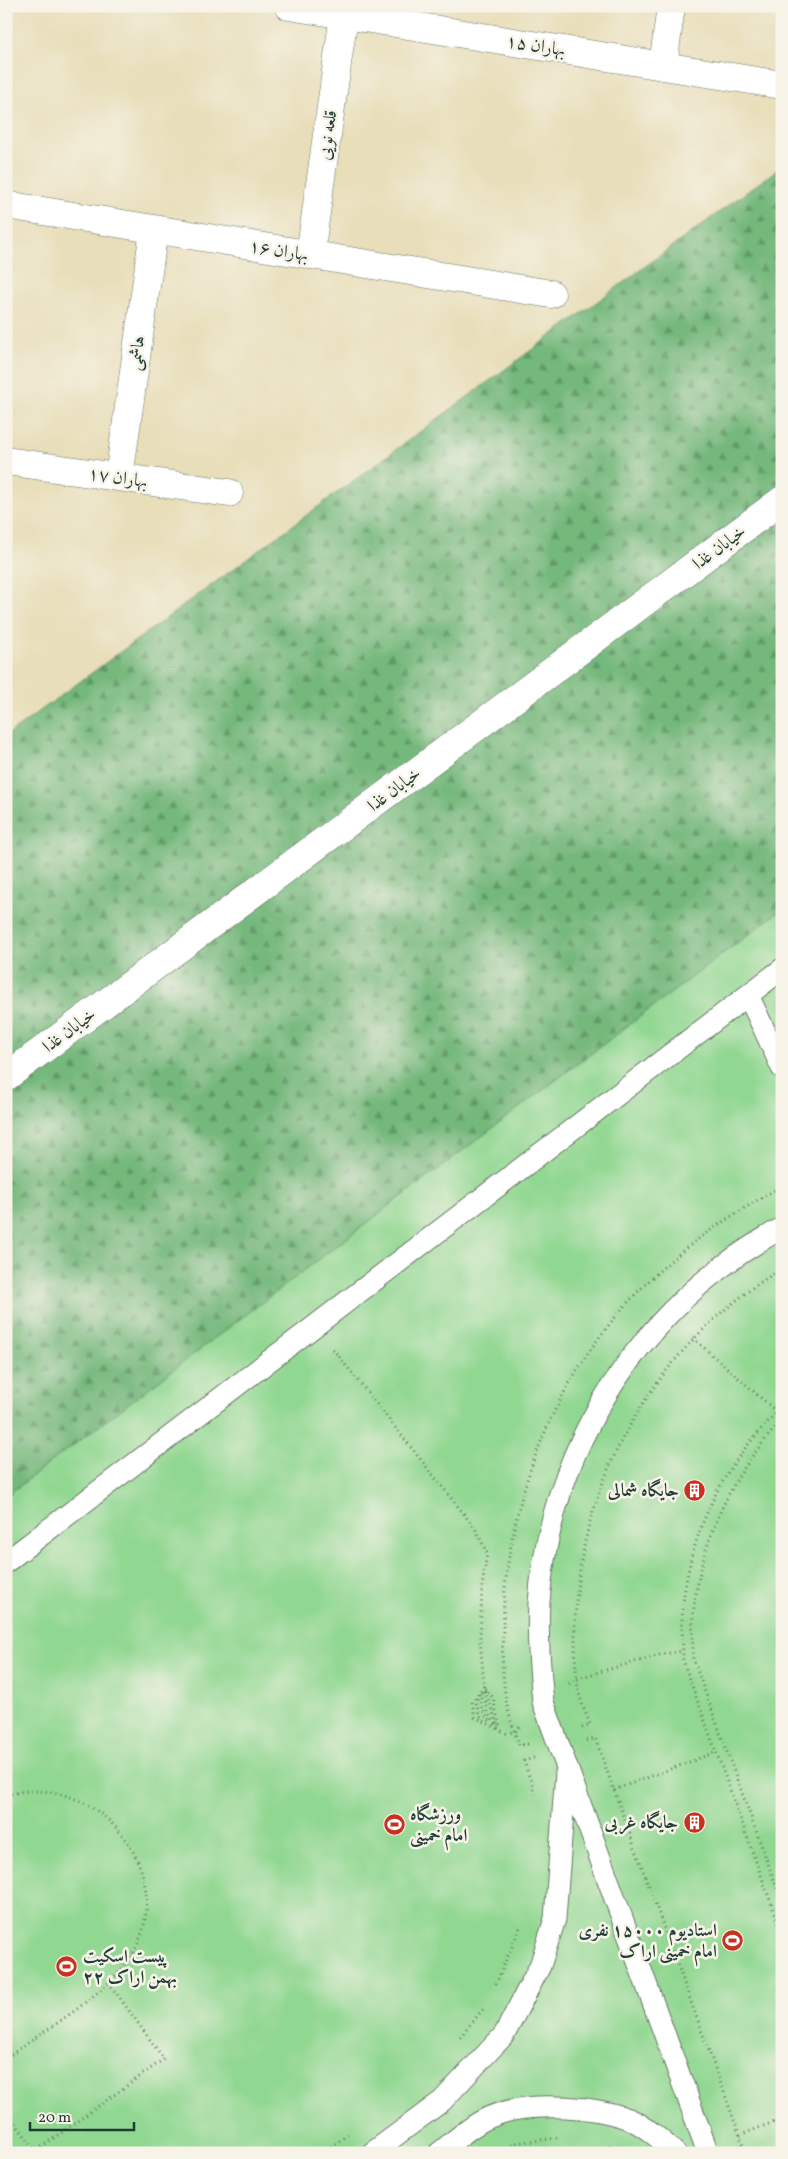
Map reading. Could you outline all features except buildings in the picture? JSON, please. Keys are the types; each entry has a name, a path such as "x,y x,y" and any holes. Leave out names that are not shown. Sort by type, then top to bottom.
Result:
{"street":[{"name":"بهاران ۱۵","path":"289,6 344,15 389,14 663,66 782,85"},
{"path":"663,66 671,6"},
{"name":"قلعه نویی","path":"310,255 344,15"},
{"name":"بهاران ۱۶","path":"6,205 551,294"},
{"name":"هاشمی","path":"119,477 154,230"},
{"name":"بهاران ۱۷","path":"6,461 229,492"},
{"name":"خیابان غذا","path":"6,1077 782,500"}],"lane":[{"path":"6,1562 782,970"},
{"path":"748,996 782,1068"},
{"path":"708,2153 543,1702 538,1651 540,1603 543,1574 556,1508 571,1462 592,1418 617,1376 646,1337 667,1314 716,1270 756,1242 782,1228"},
{"path":"372,2153 442,2101 504,2035 540,1966 555,1920 566,1764"},
{"path":"440,2153 483,2120 514,2110 550,2106 590,2110 630,2119 675,2153"}],"path":[{"path":"590,1725 579,1694 575,1650 575,1606 580,1561 590,1517 605,1475 624,1434 647,1396 674,1360 739,1298 782,1269"},
{"path":"640,1290 777,1412"},
{"path":"315,1327 475,1528 487,1553 482,1587 480,1638 484,1686 492,1713 500,1731"},
{"path":"782,1407 759,1430 734,1463 714,1499 698,1537 682,1618 683,1661 782,1933"},
{"path":"782,1421 767,1436 743,1469 723,1504 706,1550 698,1579 693,1619 693,1659 782,1902"},
{"path":"578,1678 663,1654 683,1651"},
{"path":"484,1686 472,1702 475,1717 500,1731"},
{"path":"484,1686 480,1700 483,1714 500,1731"},
{"path":"595,1738 746,2153"},
{"path":"614,1790 716,1752"},
{"path":"524,1761 538,1803"},
{"path":"6,1795 16,1792 40,1791 65,1795 88,1804 108,1818 119,1830 137,1858 144,1882 146,1906 142,1931 132,1954 118,1974 6,2058"},
{"path":"493,1990 521,1923"},
{"path":"6,2111 34,2152 164,2059 109,1982"},
{"path":"457,2040 485,2006"},
{"path":"740,2135 782,2119"},
{"path":"323,2153 353,2130"},
{"path":"499,2153 516,2143 558,2138"},
{"path":"602,2141 621,2153"}],"green space":[{"path":"782,166 782,909 6,1496 6,736"},
{"name":"ورزشگاه امام خمینی","path":"782,909 782,2153 6,2153 6,1496"}],"place":[{"name":"جایگاه شمالی","path":"695,1490"},
{"name":"جایگاه غربی","path":"694,1822"},
{"name":"ورزشگاه امام خمینی","path":"394,1824"},
{"name":"استادیوم ۱۵۰۰۰ نفری امام خمینی اراک","path":"733,1940"},
{"name":"پیست اسکیت ۲۲ بهمن اراک","path":"67,1966"}]}
